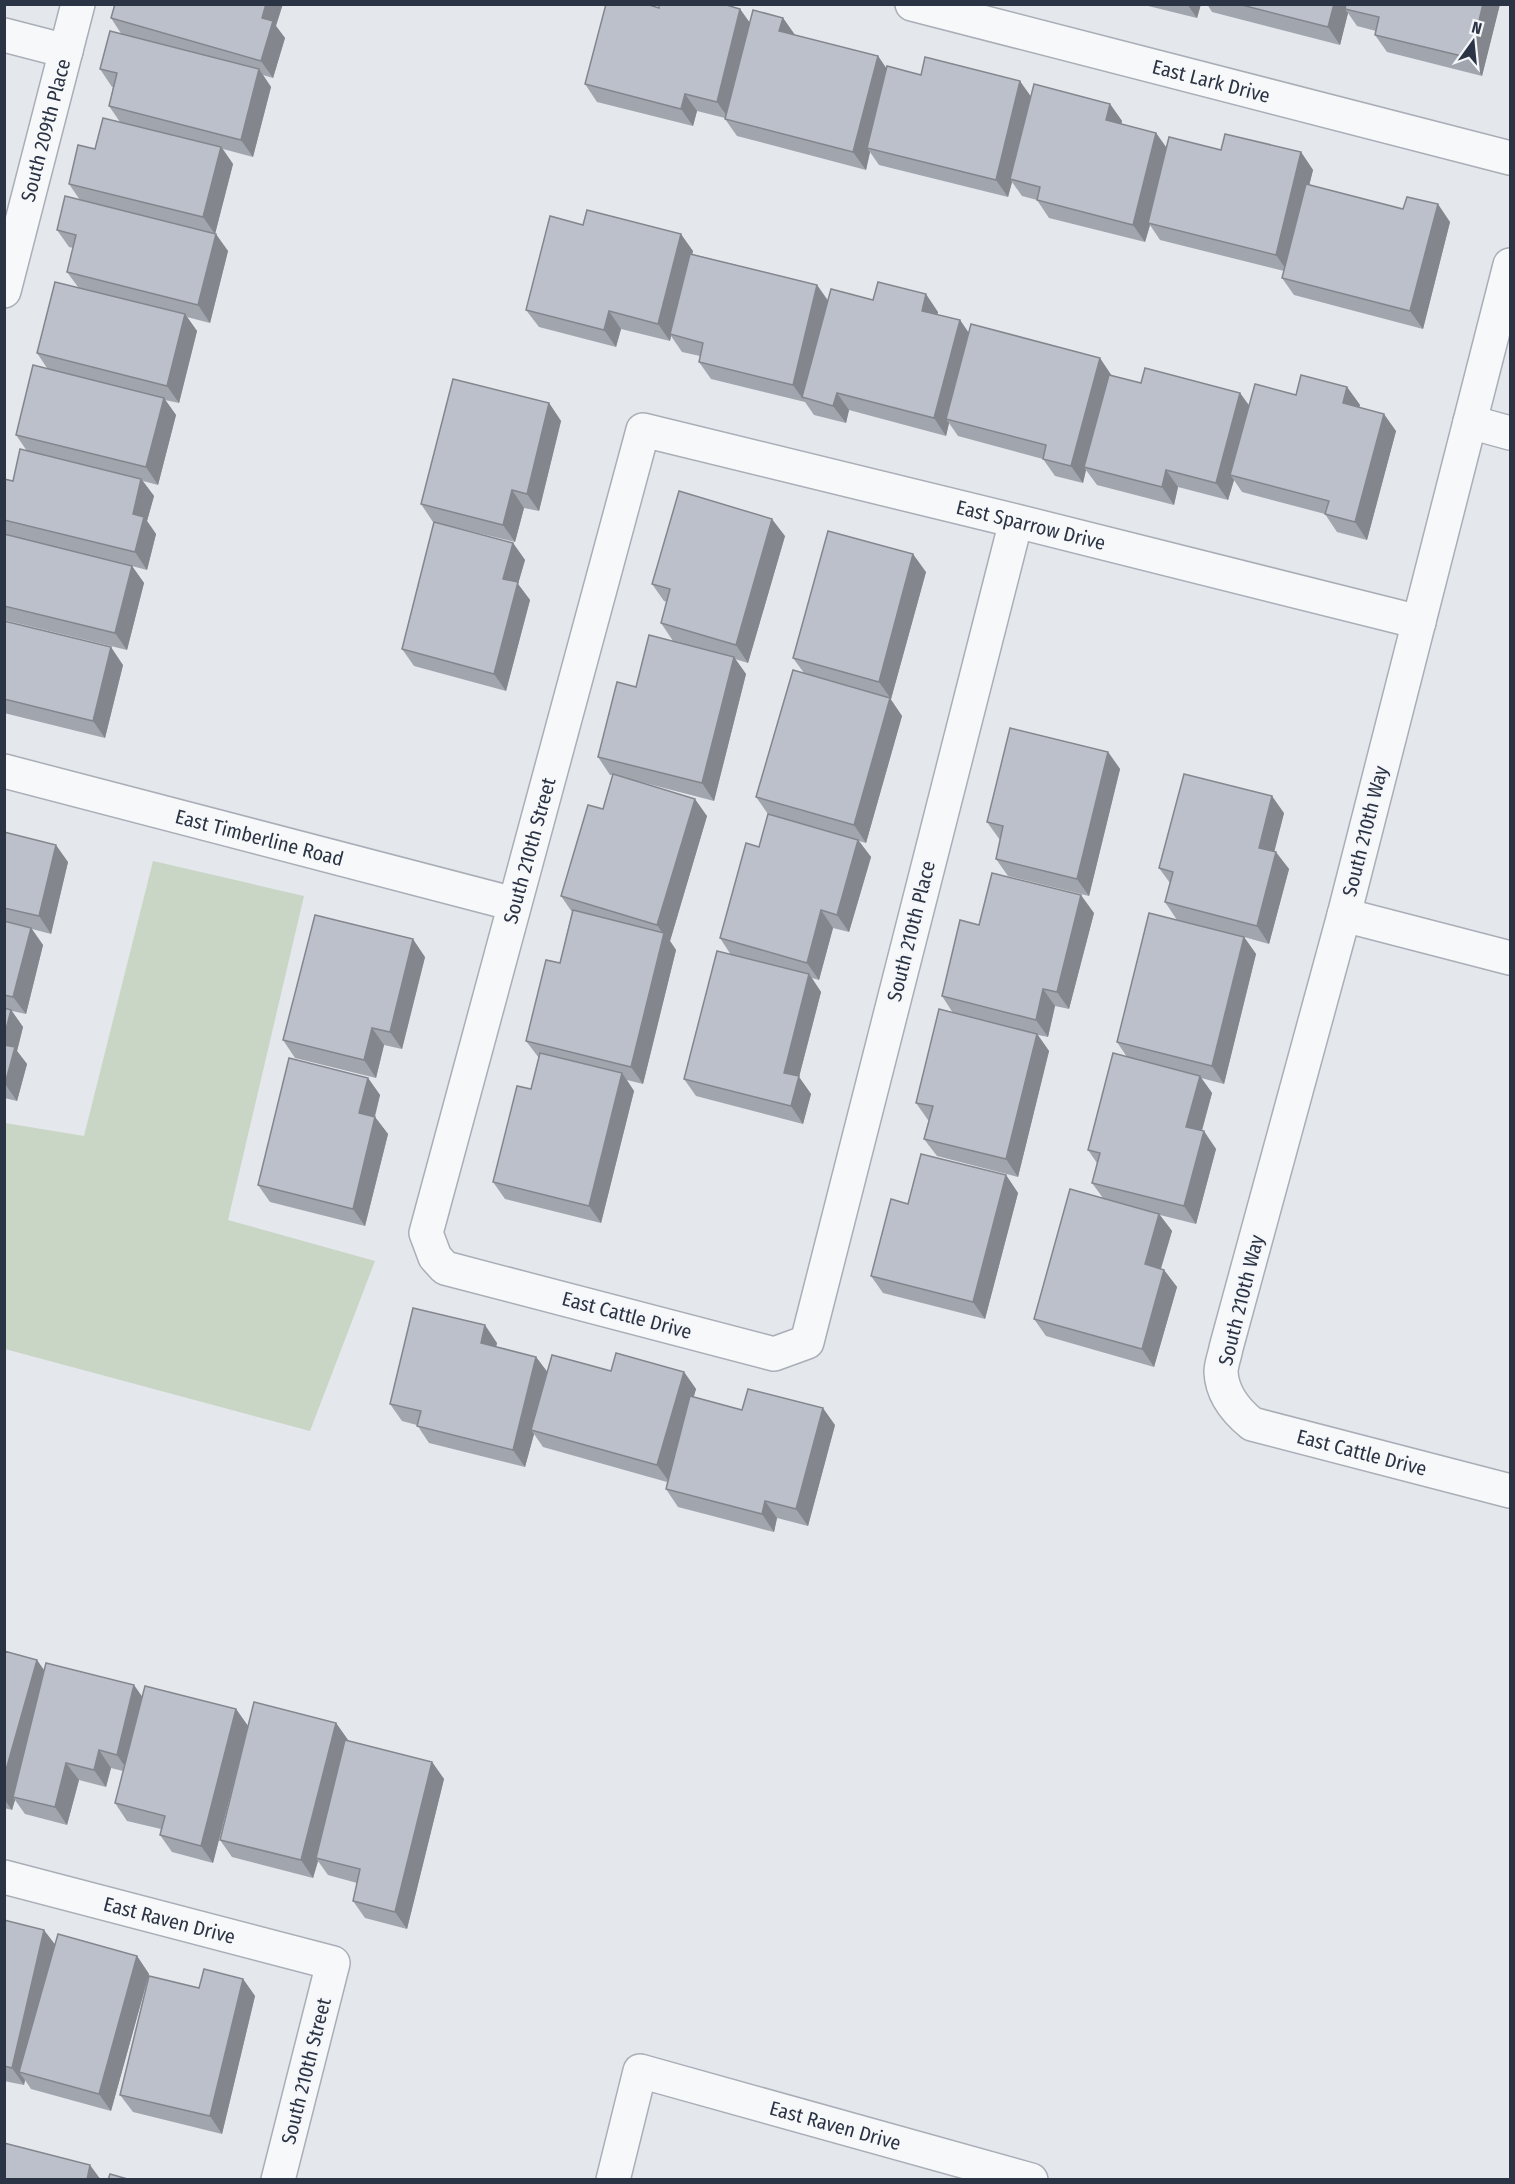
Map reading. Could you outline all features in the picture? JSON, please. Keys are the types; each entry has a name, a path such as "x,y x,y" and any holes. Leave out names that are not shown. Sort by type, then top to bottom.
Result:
{"street":[{"name":"South 209th Place","path":"4,291 78,4"},
{"name":"East Lark Drive","path":"912,4 1510,158"},
{"path":"4,35 66,51"},
{"name":"South 210th Way","path":"1227,1395 1221,1372 1226,1348 1344,915 1510,265"},
{"path":"1470,422 1510,433"},
{"name":"East Sparrow Drive","path":"643,430 1419,622"},
{"name":"South 210th Street","path":"445,1268 435,1257 426,1233 643,430"},
{"name":"South 210th Place","path":"807,1342 1016,521"},
{"name":"East Timberline Road","path":"4,771 514,904"},
{"path":"1344,915 1510,958"},
{"name":"East Cattle Drive","path":"445,1268 774,1354 807,1342"},
{"name":"East Cattle Drive","path":"1227,1395 1237,1412 1252,1424 1510,1491"},
{"name":"East Raven Drive","path":"4,1877 333,1963"},
{"name":"South 210th Street","path":"278,2180 333,1963"},
{"name":"East Raven Drive","path":"613,2180 640,2071 1031,2180"}],"green space":[{"path":"153,861 304,896 228,1220 375,1261 310,1431 5,1349 5,1123 84,1136"}],"building":[{"path":"115,4 266,4 262,18 273,21 261,61 111,18"},
{"path":"606,4 646,4 659,8 659,4 723,4 740,9 717,102 685,94 681,109 585,84"},
{"path":"1238,4 1334,4 1328,27"},
{"path":"1346,4 1483,4 1470,58 1375,35 1379,17 1345,9"},
{"path":"753,10 783,18 779,31 878,56 853,152 725,119"},
{"path":"110,31 259,69 241,140 109,106 117,73 100,69"},
{"path":"925,57 1020,81 996,180 867,148 887,66 921,75"},
{"path":"1034,84 1110,104 1106,120 1156,133 1133,225 1037,200 1040,187 1010,179"},
{"path":"103,118 221,147 203,217 69,184 78,145 95,149"},
{"path":"1225,134 1301,152 1276,255 1148,223 1169,137 1221,150"},
{"path":"1306,184 1403,209 1407,197 1438,204 1410,311 1282,278"},
{"path":"65,196 216,234 198,305 67,272 76,235 57,230"},
{"path":"587,210 681,234 658,324 609,311 604,330 526,310 550,216 583,225"},
{"path":"690,254 817,285 793,385 699,362 703,343 670,334"},
{"path":"55,282 185,314 167,386 37,353"},
{"path":"878,282 926,294 922,311 960,320 934,418 837,393 833,406 802,397 831,289 873,300"},
{"path":"971,324 1100,358 1071,466 1043,459 1046,445 946,419"},
{"path":"33,365 164,398 146,467 16,435"},
{"path":"1145,368 1240,393 1216,483 1166,470 1162,487 1084,467 1109,375 1141,383"},
{"path":"1301,375 1347,387 1343,403 1384,414 1355,522 1325,514 1329,501 1230,475 1255,384 1296,395"},
{"path":"453,379 549,403 527,494 512,490 503,525 421,504"},
{"path":"20,449 141,479 133,514 144,517 135,552 4,520 4,479 13,481"},
{"path":"679,491 772,519 736,645 661,623 670,589 652,584"},
{"path":"434,522 513,543 503,579 518,582 494,674 402,649"},
{"path":"828,531 913,554 879,682 793,658"},
{"path":"4,534 132,566 115,633 4,606"},
{"path":"4,621 111,647 93,721 4,699"},
{"path":"649,635 734,657 702,783 598,757 617,682 636,687"},
{"path":"793,670 890,698 854,825 756,797"},
{"path":"1010,728 1108,752 1077,879 996,859 1003,826 987,822"},
{"path":"613,774 695,799 657,925 561,896 588,805 603,809"},
{"path":"1184,774 1272,796 1259,848 1276,852 1257,926 1165,902 1173,872 1159,868"},
{"path":"768,814 858,840 837,915 821,910 807,963 720,938 746,843 759,847"},
{"path":"4,832 56,845 39,916 4,908"},
{"path":"992,873 1081,895 1057,992 1043,989 1036,1020 942,996 960,920 979,925"},
{"path":"573,910 664,933 631,1067 526,1041 546,960 560,963"},
{"path":"1149,913 1244,937 1212,1066 1117,1042"},
{"path":"315,915 413,939 390,1032 372,1028 364,1060 283,1040"},
{"path":"4,921 31,928 13,997 4,995"},
{"path":"717,951 809,974 784,1073 799,1076 791,1106 684,1079"},
{"path":"4,1008 11,1010 4,1037"},
{"path":"939,1009 1037,1034 1006,1159 924,1139 933,1106 916,1103"},
{"path":"4,1045 15,1047 5,1084 4,1084"},
{"path":"540,1053 622,1073 589,1206 493,1182 517,1086 531,1089"},
{"path":"1113,1053 1200,1076 1186,1127 1204,1131 1184,1206 1092,1183 1100,1153 1088,1150"},
{"path":"289,1058 368,1078 359,1113 375,1117 353,1209 258,1185"},
{"path":"921,1154 1006,1175 973,1302 871,1276 891,1199 908,1204"},
{"path":"1070,1189 1159,1214 1145,1264 1164,1270 1142,1349 1034,1319"},
{"path":"413,1308 485,1325 481,1343 536,1357 513,1450 417,1426 421,1411 390,1404"},
{"path":"616,1353 684,1372 657,1465 531,1430 552,1355 611,1371"},
{"path":"748,1389 823,1408 796,1509 765,1501 762,1514 666,1489 690,1396 742,1410"},
{"path":"4,1651 37,1660 4,1777"},
{"path":"46,1663 134,1685 117,1755 99,1750 94,1770 66,1763 55,1807 13,1797"},
{"path":"145,1686 236,1709 201,1846 160,1835 165,1816 115,1803"},
{"path":"254,1702 336,1723 301,1860 220,1840"},
{"path":"345,1740 432,1762 395,1912 353,1901 360,1869 316,1858"},
{"path":"4,1920 44,1930 12,2068 4,2066"},
{"path":"58,1934 137,1956 99,2094 19,2072"},
{"path":"204,1969 243,1979 210,2116 120,2095 149,1976 199,1988"},
{"path":"4,2143 90,2165 87,2180 4,2180"},
{"path":"110,2174 131,2180 108,2180"}]}
